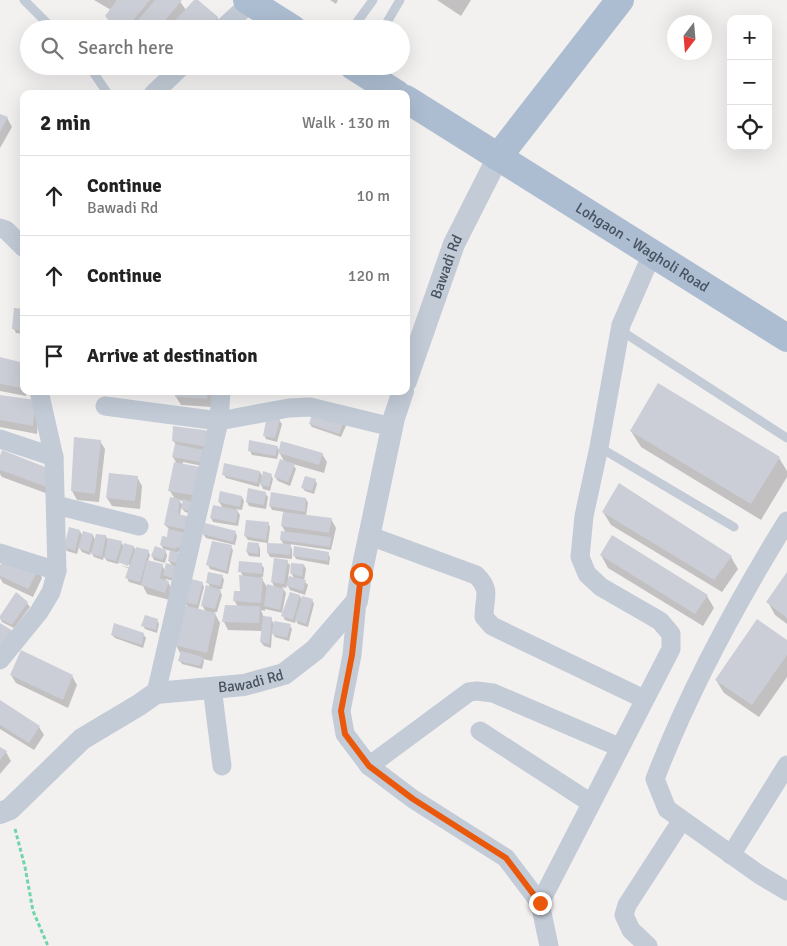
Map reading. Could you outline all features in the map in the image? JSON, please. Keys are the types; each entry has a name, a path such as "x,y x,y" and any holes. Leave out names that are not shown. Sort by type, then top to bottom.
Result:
{"main road":[{"path":"498,157 620,0"},
{"path":"249,1 279,20"},
{"path":"370,75 391,90"},
{"name":"Lohgaon - Wagholi Road","path":"410,102 787,338"}],"street":[{"path":"231,20 249,1"},
{"path":"157,90 173,75"},
{"name":"Bawadi Rd","path":"410,370 454,244 498,157"},
{"path":"0,228 6,230 20,244"},
{"path":"540,903 671,649 671,634 660,621 601,587 587,574 580,556 584,516 599,447 620,330 652,254"},
{"path":"0,660 39,612 51,592 57,571 54,457 40,395"},
{"path":"156,693 219,421 221,395"},
{"path":"402,395 392,427 361,574 352,655 341,711 345,734 369,766 413,799 506,858 540,903 549,946"},
{"path":"105,406 219,421 288,408 310,407 392,427"},
{"path":"0,439 54,457"},
{"path":"56,505 139,526"},
{"path":"787,521 692,690 655,779 667,809 787,892"},
{"path":"370,536 476,575 484,583 486,592 484,617 492,626 644,699"},
{"path":"0,553 57,571"},
{"name":"Bawadi Rd","path":"5,811 82,738 156,693 244,685 284,674 315,650 358,601"},
{"path":"212,688 222,766"},
{"path":"369,766 468,692 477,691 493,693 619,747"},
{"path":"480,730 591,803"},
{"path":"731,855 787,765"},
{"path":"648,946 631,930 624,915 627,905 682,820"}],"lane":[{"path":"24,0 44,20"},
{"path":"359,20 373,0"},
{"path":"388,20 400,0"},
{"path":"95,75 105,90"},
{"path":"620,330 787,438"},
{"path":"599,447 734,527"}],"path":[{"path":"5,811 25,867 33,911 48,946"}],"building":[{"path":"117,0 150,0 133,20 109,20 105,16"},
{"path":"155,0 182,0 165,20 138,20"},
{"path":"194,0 198,0 218,17 215,20 175,20"},
{"path":"0,114 8,117 0,132"},
{"path":"14,308 20,309 20,330 12,329"},
{"path":"0,357 20,362 20,388 0,384"},
{"path":"658,383 780,457 751,504 630,431"},
{"path":"0,395 35,400 33,426 0,420"},
{"path":"175,395 208,395 207,399 175,397"},
{"path":"313,411 344,421 339,434 309,424"},
{"path":"267,416 280,419 275,438 263,436"},
{"path":"173,426 211,431 208,447 172,441"},
{"path":"74,437 101,440 95,494 71,491"},
{"path":"249,440 278,446 275,456 248,451"},
{"path":"281,441 323,453 319,465 278,453"},
{"path":"175,444 208,451 205,463 172,457"},
{"path":"2,450 50,469 47,487 0,470"},
{"path":"280,459 295,464 288,482 274,477"},
{"path":"174,462 205,468 198,496 168,491"},
{"path":"224,463 260,471 257,483 222,475"},
{"path":"263,471 272,474 269,487 260,485"},
{"path":"109,473 138,476 135,501 106,498"},
{"path":"305,476 316,479 312,491 301,488"},
{"path":"619,483 732,556 714,580 602,512"},
{"path":"248,488 266,492 264,505 246,502"},
{"path":"220,491 242,496 240,507 218,502"},
{"path":"271,492 306,498 305,512 269,506"},
{"path":"170,497 180,499 178,514 191,517 188,530 164,525"},
{"path":"183,499 196,503 194,512 181,509"},
{"path":"213,505 238,510 236,523 210,518"},
{"path":"283,512 332,518 329,533 281,526"},
{"path":"246,520 269,522 266,540 244,536"},
{"path":"205,523 236,531 233,542 202,534"},
{"path":"69,527 80,530 75,551 64,547"},
{"path":"168,529 187,533 183,549 160,545 162,536 167,537"},
{"path":"83,531 93,534 89,552 78,548"},
{"path":"281,531 331,537 330,547 280,540"},
{"path":"96,534 106,535 102,557 91,554"},
{"path":"612,535 708,595 695,614 600,555"},
{"path":"108,538 122,541 116,561 104,558"},
{"path":"212,541 232,545 226,571 206,565"},
{"path":"248,542 259,543 258,554 246,552"},
{"path":"124,543 134,546 128,566 118,562"},
{"path":"267,543 291,544 290,555 267,553"},
{"path":"155,546 166,550 163,560 151,556"},
{"path":"294,546 329,552 328,561 293,556"},
{"path":"136,547 149,550 140,582 125,578"},
{"path":"170,550 183,554 181,564 168,561"},
{"path":"4,558 39,569 28,589 0,576 0,567"},
{"path":"274,558 288,560 284,584 271,582"},
{"path":"147,560 163,564 160,578 169,581 165,593 141,585"},
{"path":"239,561 262,563 262,574 238,572"},
{"path":"166,563 179,567 172,594 169,593 172,578 163,575"},
{"path":"291,563 304,564 302,577 290,573"},
{"path":"208,572 223,575 220,586 206,583"},
{"path":"787,572 787,618 766,602"},
{"path":"239,575 263,578 261,603 233,601 234,591 240,591"},
{"path":"289,576 306,580 303,591 286,586"},
{"path":"188,578 203,582 197,605 183,602"},
{"path":"267,584 284,589 280,610 264,606"},
{"path":"206,585 221,590 215,609 201,606"},
{"path":"16,592 28,602 12,625 0,619 0,616"},
{"path":"290,592 300,595 293,620 281,616"},
{"path":"302,596 313,599 306,624 295,620"},
{"path":"183,605 216,613 207,653 174,645"},
{"path":"225,605 260,606 259,623 222,622"},
{"path":"145,615 158,619 156,630 141,626"},
{"path":"263,616 272,617 269,644 260,642"},
{"path":"757,619 787,640 787,655 752,705 715,680"},
{"path":"274,621 291,624 287,638 271,634"},
{"path":"0,623 13,631 0,650"},
{"path":"114,623 144,633 142,645 111,635"},
{"path":"21,650 73,675 63,700 10,675"},
{"path":"181,651 203,657 200,666 178,661"},
{"path":"0,700 40,726 29,743 0,725"},
{"path":"0,747 7,751 0,760"}],"route":[{"path":"361,574 352,655 341,711 345,734 369,766 413,799 506,858 540,903"}]}
